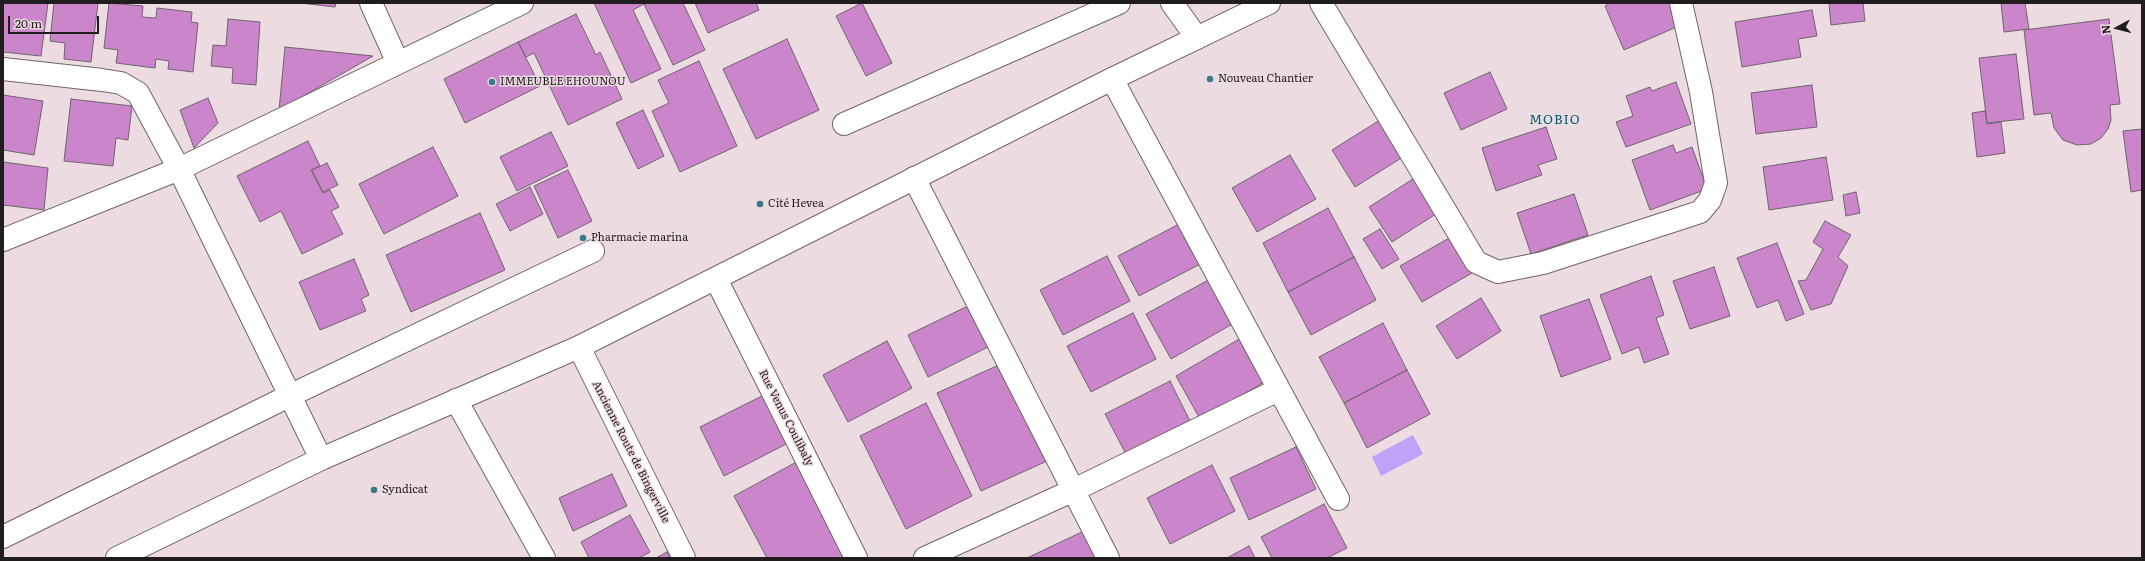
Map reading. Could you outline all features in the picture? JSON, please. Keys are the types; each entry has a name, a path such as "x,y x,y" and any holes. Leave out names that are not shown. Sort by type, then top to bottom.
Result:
{"street":[{"path":"371,3 398,63"},
{"path":"3,240 179,169 522,3"},
{"path":"844,124 1119,3"},
{"path":"1172,3 1197,38"},
{"path":"117,558 321,459 579,347 1112,79 1269,3"},
{"path":"1321,3 1476,262 1498,272 1543,263 1700,212 1710,200 1716,183 1701,92 1681,3"},
{"path":"3,69 121,83 138,93 179,169 321,459"},
{"path":"1112,79 1338,499"},
{"path":"914,178 1108,558"},
{"path":"3,537 289,396 593,251"},
{"name":"Rue Venus Coulibaly","path":"716,279 856,558"},
{"name":"Ancienne Route de Bingerville","path":"579,347 684,558"},
{"path":"925,558 1074,490 1278,390"},
{"path":"456,400 544,558"}],"shaded area":[{"path":"1413,435 1423,454 1381,476 1372,457"}],"building":[{"path":"3,3 48,3 41,56 3,52"},
{"path":"54,3 98,3 91,62 64,59 65,43 50,41"},
{"path":"109,3 143,6 142,17 156,18 157,8 192,12 191,22 198,23 193,72 168,69 169,61 156,59 155,68 116,63 118,50 104,48"},
{"path":"300,3 336,3 335,7"},
{"path":"594,3 683,3 705,50 673,65 644,4 633,10 661,69 631,83"},
{"path":"695,3 756,3 759,10 708,33"},
{"path":"862,3 892,63 866,76 836,16"},
{"path":"1610,3 1671,3 1681,25 1624,50 1605,6"},
{"path":"1829,3 1863,3 1865,21 1831,25"},
{"path":"2001,3 2025,3 2029,29 2004,32"},
{"path":"1812,10 1817,36 1798,39 1801,57 1742,67 1735,22"},
{"path":"576,14 596,55 600,52 622,99 568,125 534,53 526,57 518,42"},
{"path":"228,19 260,22 256,85 232,83 233,68 211,66 213,45 226,46"},
{"path":"2109,19 2120,104 2110,105 2111,120 2108,129 2101,138 2091,144 2077,145 2063,140 2054,128 2051,113 2034,115 2024,30"},
{"path":"787,39 819,110 756,139 723,69"},
{"name":"IMMEUBLE EHOUNOU","path":"518,42 540,86 465,123 444,79"},
{"path":"285,47 373,56 279,110"},
{"path":"2016,54 2024,119 1987,123 1979,58"},
{"path":"699,61 737,146 680,172 652,111 669,103 658,80"},
{"path":"1490,72 1507,109 1461,130 1444,93"},
{"path":"1676,82 1691,124 1626,147 1616,122 1633,116 1626,96 1650,87 1652,91"},
{"path":"1812,85 1817,127 1756,134 1751,93"},
{"path":"3,95 43,101 34,155 3,150"},
{"path":"208,98 218,123 194,148 180,110"},
{"path":"71,99 132,106 128,140 116,138 113,166 64,161"},
{"path":"643,110 664,156 638,169 616,123"},
{"path":"1985,111 1987,124 2001,122 2005,153 1977,157 1972,113"},
{"path":"1380,120 1403,157 1355,187 1332,150"},
{"path":"1546,127 1557,159 1538,165 1542,175 1496,191 1482,148"},
{"path":"2142,129 2142,190 2131,192 2123,131"},
{"path":"551,132 568,166 517,191 500,157"},
{"path":"308,141 320,166 311,170 323,193 330,190 339,207 331,211 343,234 302,254 281,211 260,222 237,176"},
{"path":"1673,145 1676,153 1692,147 1707,189 1650,210 1632,160"},
{"path":"433,147 458,196 384,234 359,184"},
{"path":"1290,155 1316,199 1257,232 1232,188"},
{"path":"1826,157 1833,200 1769,210 1763,167"},
{"path":"3,162 48,168 44,210 3,205"},
{"path":"327,163 338,185 323,192 312,170"},
{"path":"568,170 592,221 558,238 534,186"},
{"path":"1413,179 1436,214 1392,242 1369,207"},
{"path":"530,187 543,214 510,231 496,204"},
{"path":"1856,192 1860,213 1846,216 1843,195"},
{"path":"1574,194 1588,235 1531,254 1517,213"},
{"path":"1328,208 1354,257 1288,292 1263,243"},
{"path":"480,213 505,270 411,312 386,255"},
{"path":"1825,221 1851,235 1838,257 1848,266 1831,304 1811,310 1798,281 1806,280 1823,249 1813,242"},
{"path":"1183,222 1204,262 1139,296 1118,256"},
{"path":"1380,229 1399,259 1382,269 1363,239"},
{"path":"1451,237 1472,273 1422,302 1400,266"},
{"path":"1777,243 1804,314 1786,321 1778,300 1757,308 1737,258"},
{"path":"1107,256 1130,301 1063,335 1040,290"},
{"path":"1354,257 1376,300 1311,335 1288,292"},
{"path":"354,259 369,295 361,299 366,311 320,330 299,282"},
{"path":"1714,267 1730,316 1690,329 1673,281"},
{"path":"1651,276 1664,315 1656,318 1669,354 1644,363 1639,347 1622,354 1600,295"},
{"path":"1212,278 1236,322 1171,359 1146,314"},
{"path":"1481,298 1501,331 1457,359 1436,326"},
{"path":"1589,299 1611,359 1561,377 1540,316"},
{"path":"972,304 992,345 928,377 908,335"},
{"path":"1133,313 1156,359 1091,392 1067,346"},
{"path":"1383,323 1407,370 1344,403 1319,357"},
{"path":"1241,338 1266,381 1200,419 1176,376"},
{"path":"887,341 912,388 848,422 823,375"},
{"path":"1003,363 1047,461 981,491 937,393"},
{"path":"1407,370 1430,414 1367,448 1344,403"},
{"path":"1170,381 1192,425 1128,458 1105,414"},
{"path":"770,392 794,440 724,476 700,427"},
{"path":"926,403 972,496 906,529 860,436"},
{"path":"1296,447 1316,489 1249,520 1230,478"},
{"path":"802,459 850,558 767,558 734,496"},
{"path":"1212,465 1235,511 1170,544 1147,498"},
{"path":"612,474 627,506 573,531 559,498"},
{"path":"1324,504 1347,548 1327,558 1272,558 1261,537"},
{"path":"630,515 650,552 639,558 589,558 581,542"},
{"path":"1086,530 1098,558 1027,558"},
{"path":"1249,546 1255,558 1227,558"},
{"path":"667,552 670,558 656,558"}],"place":[{"name":"Nouveau Chantier","path":"1210,79"},
{"name":"IMMEUBLE EHOUNOU","path":"492,82"},
{"name":"Cité Hevea","path":"760,204"},
{"name":"Pharmacie marina","path":"583,238"},
{"name":"Syndicat","path":"374,490"}],"district":[{"name":"MOBIO","path":"1555,120"}]}
